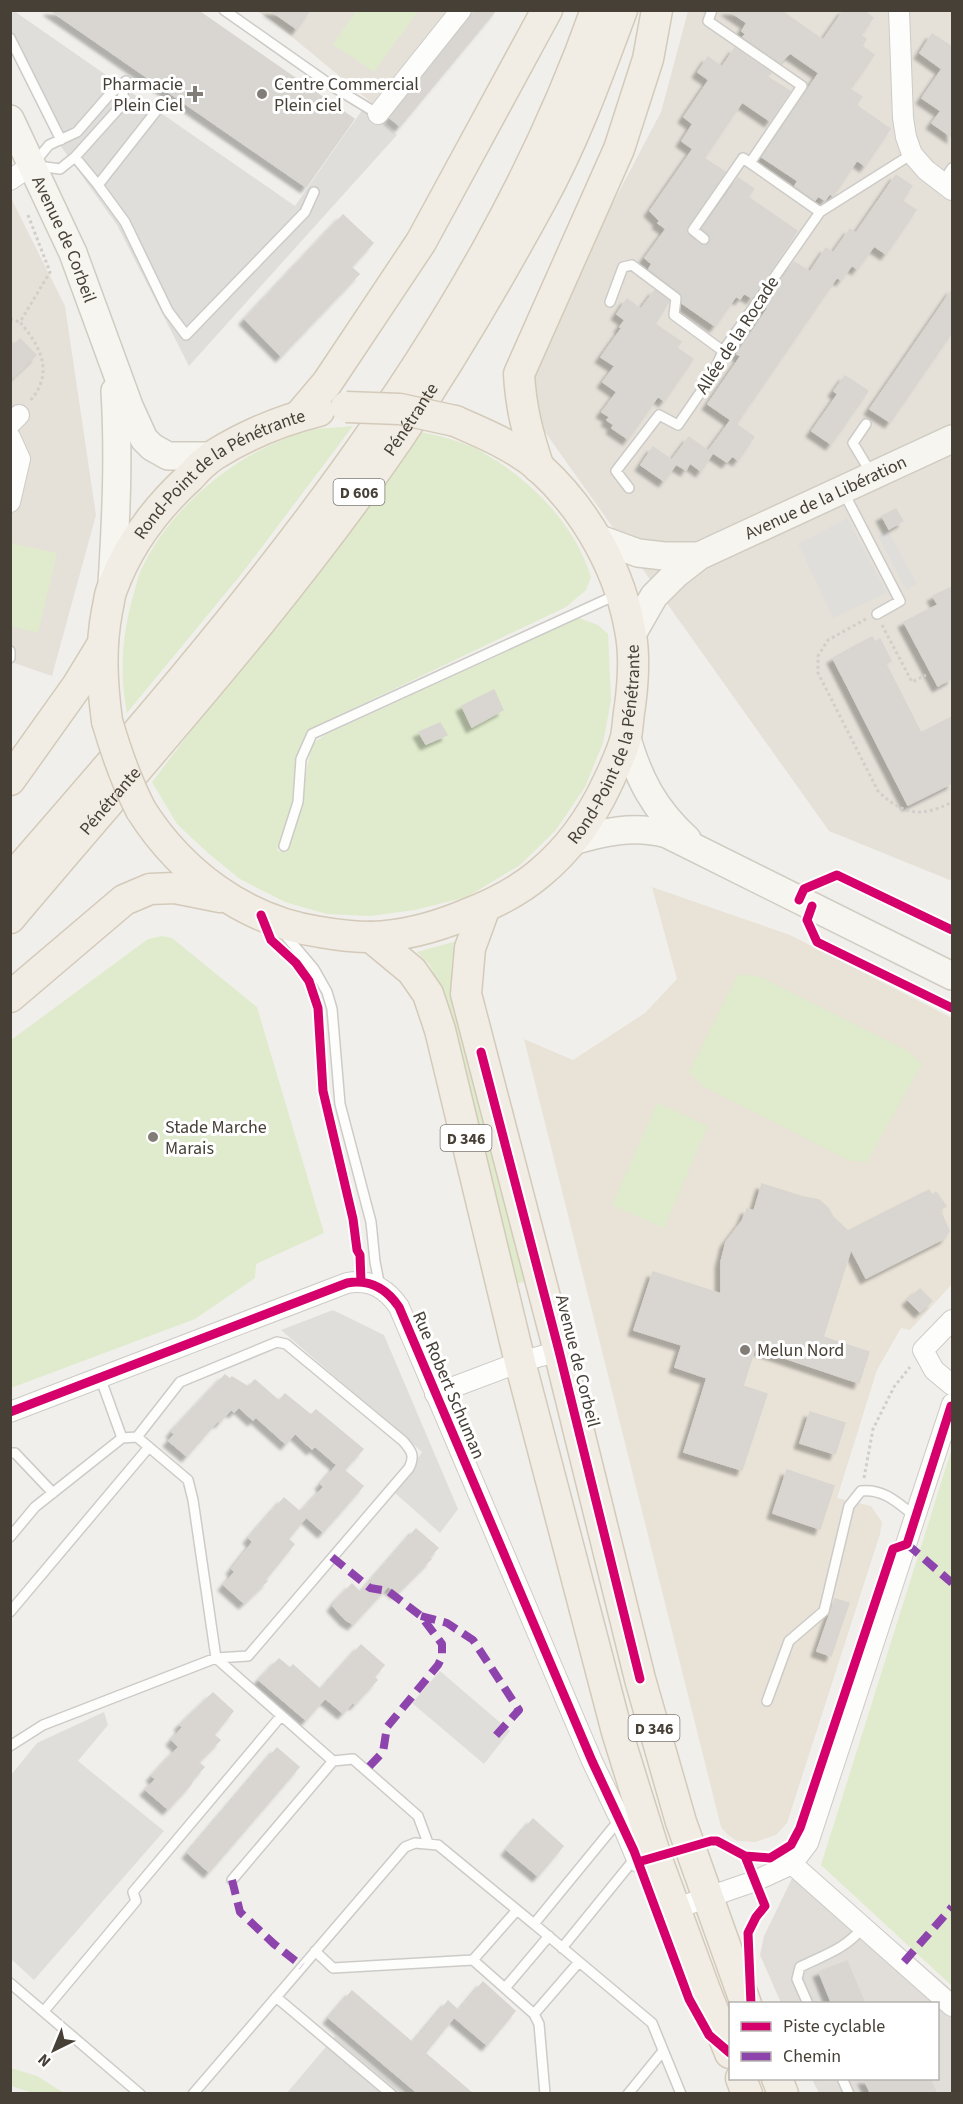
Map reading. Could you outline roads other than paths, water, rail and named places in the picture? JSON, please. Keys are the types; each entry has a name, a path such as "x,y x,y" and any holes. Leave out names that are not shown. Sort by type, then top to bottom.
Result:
{"main road":[{"path":"299,416 327,383 421,242 547,10"},
{"name":"Pénétrante","path":"10,880 173,692 267,576 368,441 424,353 504,217 559,104 597,10"},
{"name":"Pénétrante","path":"10,918 150,756 250,635 399,437 472,321 543,197 584,110 622,10"},
{"path":"539,468 520,403 519,374 619,149 648,59 657,10"},
{"name":"Avenue de Corbeil","path":"10,119 21,172 73,253 137,424 148,444 168,456 212,456"},
{"name":"Avenue de Corbeil","path":"111,590 118,479 113,360"},
{"name":"Rond-Point de la Pénétrante","path":"346,407 400,409 456,422 498,440 539,468 566,496 597,538 620,593 631,636 633,677 626,735 600,799 582,829 540,873 515,892 485,907 439,925 371,937 298,929 228,899 173,853 152,828 128,785 107,721 102,687 102,645 111,590 148,520 173,492 212,456 254,433 299,416 346,407"},
{"name":"Avenue de la Libération","path":"631,636 654,596 676,574 699,556 952,439"},
{"name":"Avenue de la Libération","path":"597,538 638,553 699,556"},
{"path":"10,780 77,686 102,645"},
{"path":"626,735 632,757 651,798 671,824 697,848"},
{"path":"570,842 598,833 639,829 667,834 952,976"},
{"path":"10,997 124,900 150,888 175,888 228,899"},
{"name":"Avenue de Corbeil","path":"485,907 470,948 466,994 559,1351 640,1679 681,1822 745,2002"},
{"name":"D 346","path":"371,937 412,971 428,994 440,1030 520,1362 617,1732 674,1909 729,2050"},
{"path":"741,2080 747,2094"},
{"path":"777,2080 783,2094"}],"street":[{"path":"378,114 461,10"},
{"path":"899,10 903,118 906,137 912,154 926,170 949,180"},
{"path":"10,437 20,459 10,502"},
{"path":"10,1412 347,1283 361,1282 380,1287"},
{"name":"Rue Robert Schuman","path":"380,1287 392,1296 399,1307 592,1761 637,1859"},
{"path":"952,1320 923,1350 934,1370 952,1385"},
{"name":"Rue Robert Schuman","path":"435,1394 520,1362 559,1351"},
{"path":"674,1909 755,1881 792,1864 808,1844 952,1404"},
{"path":"792,1864 952,2006"}],"lane":[{"path":"712,10 708,21 802,86 750,163"},
{"path":"228,12 332,86 378,114"},
{"path":"10,38 61,141"},
{"path":"126,81 120,107 75,157 60,169 21,172 49,145 76,132 110,94 126,81"},
{"path":"98,184 161,105"},
{"name":"Allée de la Rocade","path":"629,488 616,471 659,415 678,425 713,374 723,351 820,212 912,154"},
{"path":"75,157 125,222 168,311 186,335 305,212 314,192"},
{"path":"704,238 693,230 742,158 820,212"},
{"path":"609,302 623,267 632,265 676,298 674,315 723,351"},
{"path":"866,424 854,443 872,475"},
{"path":"842,489 900,601 877,614"},
{"path":"284,846 298,802 301,759 312,734 620,593"},
{"path":"10,651 10,658"},
{"path":"282,924 286,936 314,969 327,992 332,1009 340,1104 371,1222 380,1287"},
{"path":"10,1746 43,1725 216,1658 248,1656 409,1468 413,1460 413,1454 404,1441 286,1344 277,1342 180,1382 137,1437"},
{"path":"100,1377 122,1438"},
{"path":"10,1537 35,1507 122,1438 137,1437 188,1480 193,1500 216,1658 333,1761"},
{"path":"10,1612 149,1447"},
{"path":"10,1453 15,1454 53,1493"},
{"path":"767,1701 789,1641 824,1611 849,1506 861,1491 884,1493 916,1517"},
{"path":"44,2011 136,1901 133,1892 281,1716"},
{"path":"232,1880 333,1761 353,1759 418,1816 428,1843"},
{"path":"534,1924 620,1819"},
{"path":"193,2094 405,1847 415,1843 438,1845 652,2023 681,2094"},
{"path":"562,1948 637,1859"},
{"path":"473,1960 518,1910"},
{"path":"807,2002 797,1979 800,1967 845,1946 863,1927"},
{"path":"505,1988 549,1936"},
{"path":"315,1951 333,1968 473,1960 534,2014 539,2024 544,2094"},
{"path":"534,2014 579,1962"},
{"path":"10,1983 140,2094"},
{"path":"276,1997 391,2094"},
{"path":"628,2094 663,2051"},
{"path":"842,2080 849,2094"}],"place":[{"name":"Pharmacie Plein Ciel","path":"195,94"},
{"name":"Centre Commercial Plein ciel","path":"262,94"},
{"name":"Stade Marche Marais","path":"153,1137"},
{"name":"Melun Nord","path":"745,1350"}]}
